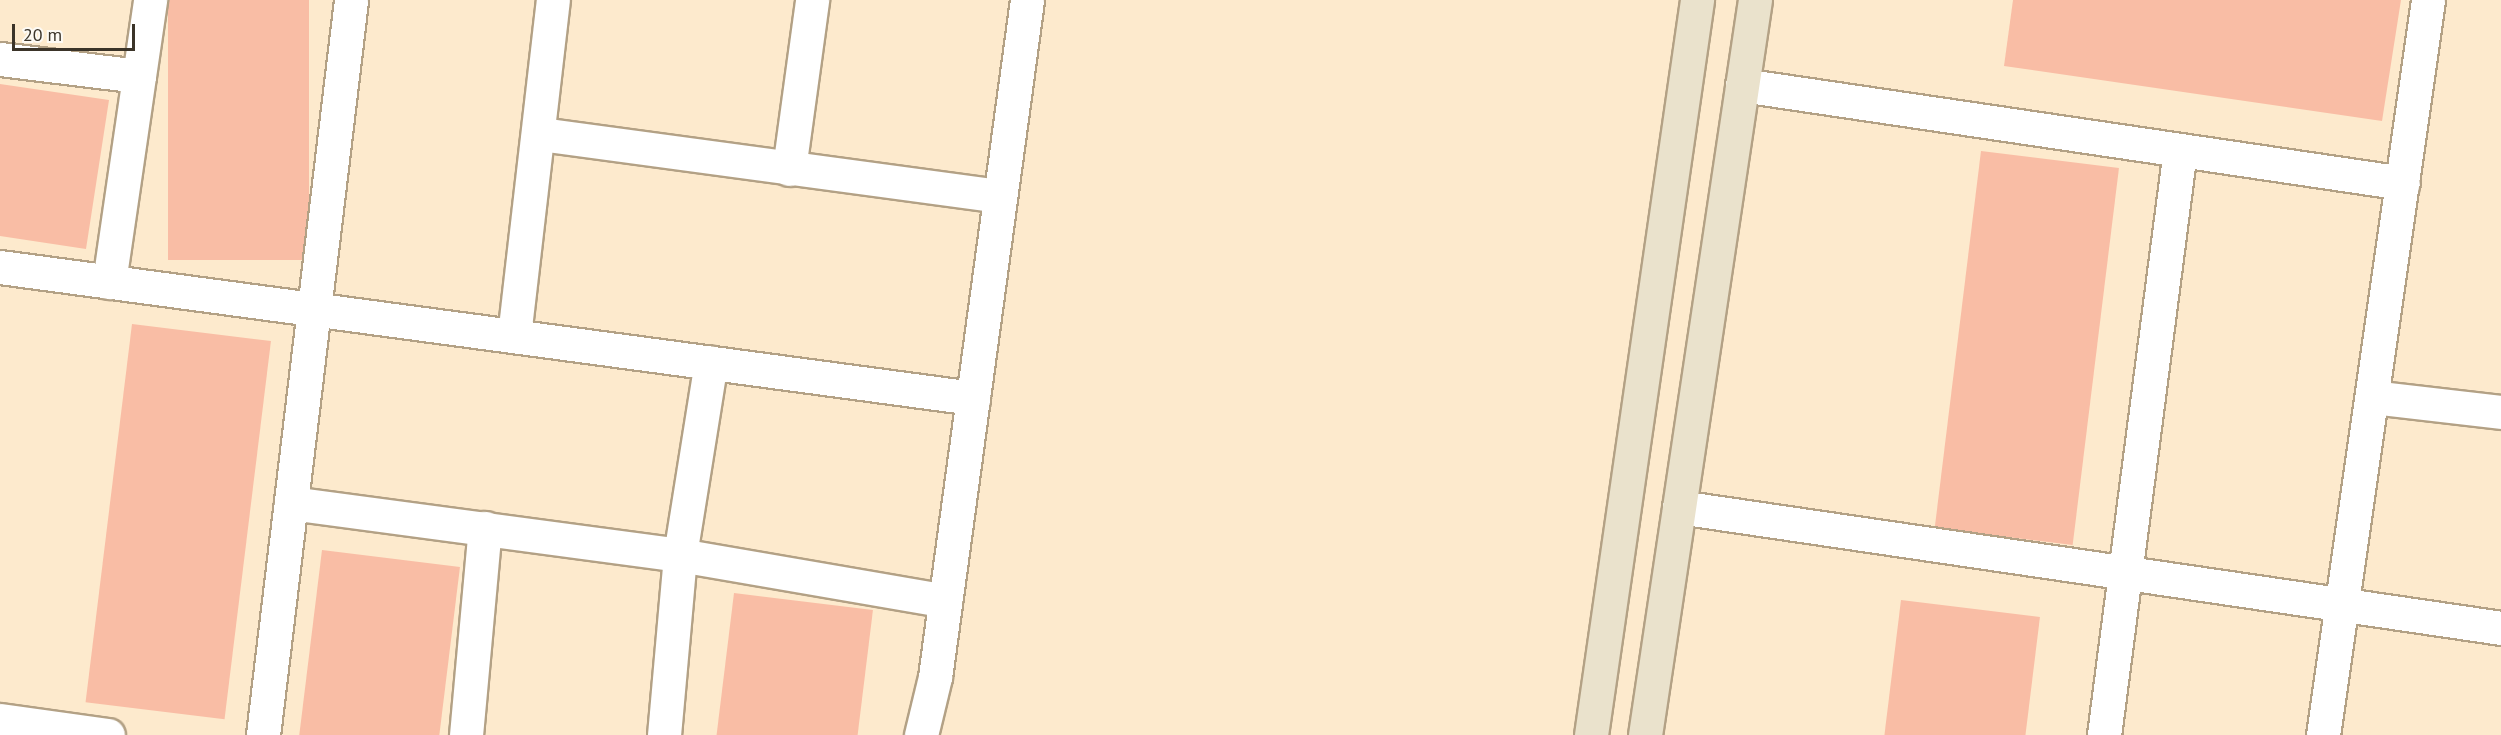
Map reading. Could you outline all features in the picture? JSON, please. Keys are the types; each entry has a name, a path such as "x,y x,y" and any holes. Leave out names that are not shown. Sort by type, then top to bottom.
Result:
{"street":[{"path":"109,282 150,0"},
{"path":"263,735 351,0"},
{"path":"514,336 541,134 553,0"},
{"path":"789,169 812,0"},
{"path":"921,735 945,601 1027,0"},
{"path":"1591,735 1698,0"},
{"path":"1645,735 1755,0"},
{"path":"2323,735 2339,607 2372,396 2428,0"},
{"path":"0,59 139,76"},
{"path":"1742,85 2403,183"},
{"path":"541,134 1000,196"},
{"path":"2104,735 2122,573 2180,150"},
{"path":"0,267 973,398"},
{"path":"664,735 680,555 711,362"},
{"path":"2372,396 2501,412"},
{"path":"291,503 680,555 945,601"},
{"path":"1679,507 2339,607 2501,628"},
{"path":"466,735 485,528"},
{"path":"0,720 108,735"}],"building":[{"path":"168,0 309,0 309,260 168,260"},
{"path":"2013,0 2401,0 2382,121 2004,66"},
{"path":"0,84 109,100 86,249 0,236"},
{"path":"1981,151 2119,168 2073,545 1935,528"},
{"path":"132,324 271,341 225,719 86,702"},
{"path":"322,550 460,567 439,735 299,735"},
{"path":"734,593 873,610 858,735 717,735"},
{"path":"1901,600 2040,617 2025,735 1884,735"}]}
